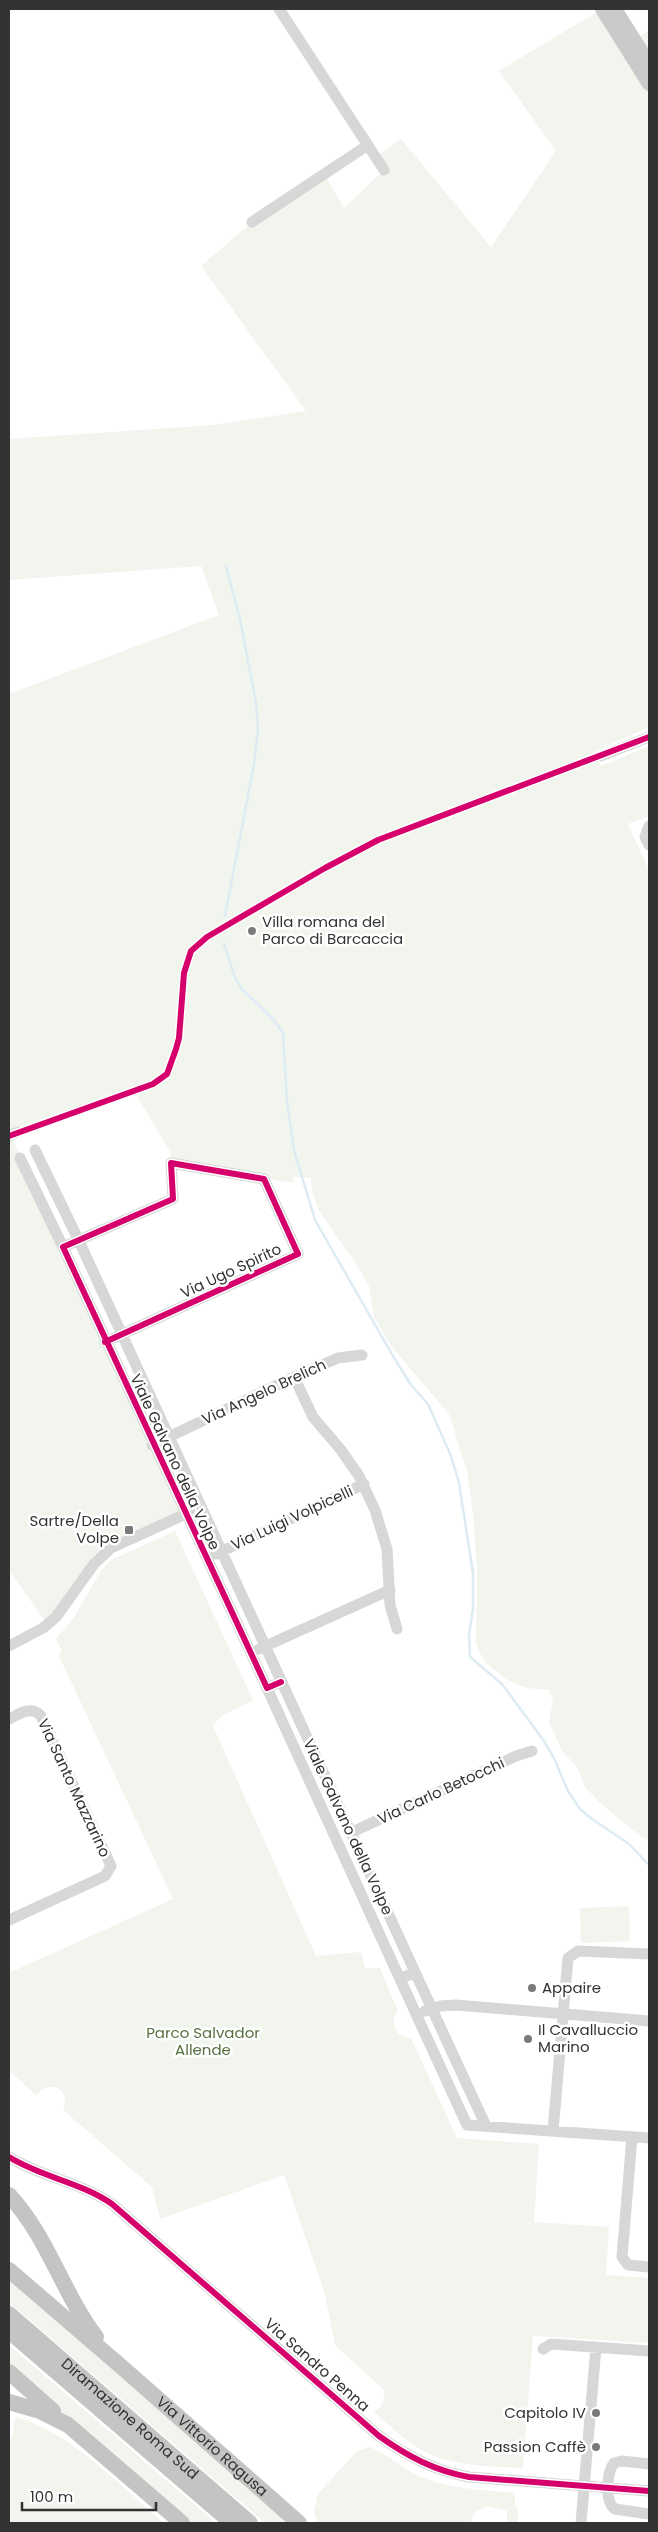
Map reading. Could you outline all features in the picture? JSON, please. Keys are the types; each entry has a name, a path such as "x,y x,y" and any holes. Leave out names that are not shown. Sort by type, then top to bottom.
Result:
{"highway":[{"path":"9,2195 43,2241 86,2322 124,2368"},
{"path":"9,2270 124,2368"},
{"name":"Diramazione Roma Sud","path":"9,2314 250,2523"},
{"name":"Diramazione Roma Sud","path":"9,2331 232,2523"},
{"name":"Via Vittorio Ragusa","path":"124,2368 299,2523"},
{"path":"9,2372 88,2442"},
{"path":"9,2402 51,2415 68,2425 182,2523"}],"main road":[{"path":"602,9 649,84"},
{"path":"615,9 649,64"}],"street":[{"path":"279,9 384,170"},
{"path":"252,222 368,145"},
{"path":"600,756 649,737"},
{"path":"649,826 645,837 649,845"},
{"name":"Viale Galvano della Volpe","path":"20,1158 184,1514 267,1688 467,2125 486,2126 79,1241 35,1150"},
{"name":"Via Ugo Spirito","path":"79,1241 173,1199 170,1158 264,1178 298,1254 106,1342"},
{"path":"62,1247 79,1241"},
{"name":"Via Angelo Brelich","path":"152,1444 338,1358 362,1355"},
{"path":"294,1377 313,1418 347,1457 364,1484 385,1540 391,1610 397,1629"},
{"name":"Via Luigi Volpicelli","path":"206,1559 364,1484"},
{"path":"9,1646 43,1628 56,1617 94,1564 111,1548 200,1507"},
{"path":"250,1653 390,1590"},
{"path":"267,1688 281,1682"},
{"name":"Via Santo Mazzarino","path":"9,1719 28,1710 35,1711 41,1716 111,1866 109,1873 105,1876 9,1920"},
{"name":"Via Carlo Betocchi","path":"350,1833 516,1756 532,1751"},
{"path":"553,2131 566,1962 571,1954 578,1951 649,1954"},
{"path":"400,1979 415,1972"},
{"path":"416,2015 432,2008 456,2005 649,2021"},
{"path":"486,2126 649,2138"},
{"path":"632,2137 622,2257 628,2264 649,2267"},
{"name":"Via Sandro Penna","path":"9,2157 35,2171 83,2187 117,2208 379,2436 410,2456 439,2470 468,2477 649,2491"},
{"path":"543,2349 551,2344 649,2351"},
{"path":"581,2523 596,2348"},
{"path":"649,2464 622,2461 614,2463 610,2470 609,2488 609,2501 613,2508 649,2514"}],"green space":[{"path":"602,9 638,37 649,30 649,727 594,752 601,766 649,746 649,816 628,824 649,870 649,1841 641,1837 599,1802 585,1787 577,1767 562,1751 549,1722 553,1700 549,1690 527,1688 507,1680 485,1662 480,1653 476,1642 477,1568 473,1513 467,1471 449,1414 391,1346 374,1317 369,1286 357,1265 319,1211 312,1192 311,1178 293,1177 294,1183 171,1163 170,1152 134,1091 11,1135 184,1514 111,1548 47,1624 9,1570 9,694 219,615 201,566 9,580 9,439 214,425 306,411 201,266 252,222 324,174 344,208 384,170 380,154 401,139 491,247 556,151 499,71"},
{"name":"Parco Salvador Allende","path":"175,1531 253,1700 220,1717 213,1726 316,1956 361,1952 365,1968 380,1968 398,2011 394,2020 395,2029 401,2035 411,2038 457,2138 539,2144 534,2222 609,2227 606,2275 649,2278 649,2343 533,2336 523,2468 471,2465 434,2456 409,2442 374,2412 382,2405 385,2391 335,2345 325,2294 284,2175 160,2219 152,2187 63,2110 65,2101 60,2089 56,2087 46,2088 36,2095 9,2071 9,1973 173,1899 59,1656 62,1651 56,1639 75,1616 99,1574 109,1561"},
{"path":"629,1906 630,1941 581,1943 580,1908"},
{"path":"9,2281 291,2523 265,2523 9,2302"},
{"path":"9,2345 216,2523 191,2523 9,2367"},
{"path":"15,2417 35,2424 74,2447 112,2477 164,2523 9,2523 9,2439 12,2438"},
{"path":"369,2447 417,2475 434,2482 515,2493 518,2523 507,2523 507,2511 487,2506 474,2513 471,2523 318,2523 314,2512 318,2494 357,2451"}],"waterway":[{"path":"225,916 254,764 258,729 256,703 240,619 226,566"},
{"path":"224,944 234,975 241,988 274,1020 283,1033 287,1102 294,1150 315,1220 393,1356 411,1385 428,1404 451,1456 459,1483 473,1573 473,1608 469,1635 470,1657 502,1684 544,1741 554,1758 568,1791 580,1809 629,1844 649,1865"}],"cycle path":[{"path":"9,1136 153,1084 167,1074 179,1038 184,973 191,951 207,937 325,868 378,840 649,737"},
{"path":"105,1342 298,1254 264,1179 171,1163 173,1199 63,1247 88,1302 113,1358 267,1688 281,1682"},
{"path":"9,2157 34,2170 87,2190 112,2204 379,2436 411,2456 433,2467 469,2477 649,2491"}],"place":[{"name":"Villa romana del Parco di Barcaccia","path":"252,931"},
{"name":"Sartre/Della Volpe","path":"129,1530"},
{"name":"Appaire","path":"532,1988"},
{"name":"Il Cavalluccio Marino","path":"528,2039"},
{"name":"Capitolo IV","path":"596,2413"},
{"name":"Passion Caffè","path":"596,2447"}]}
